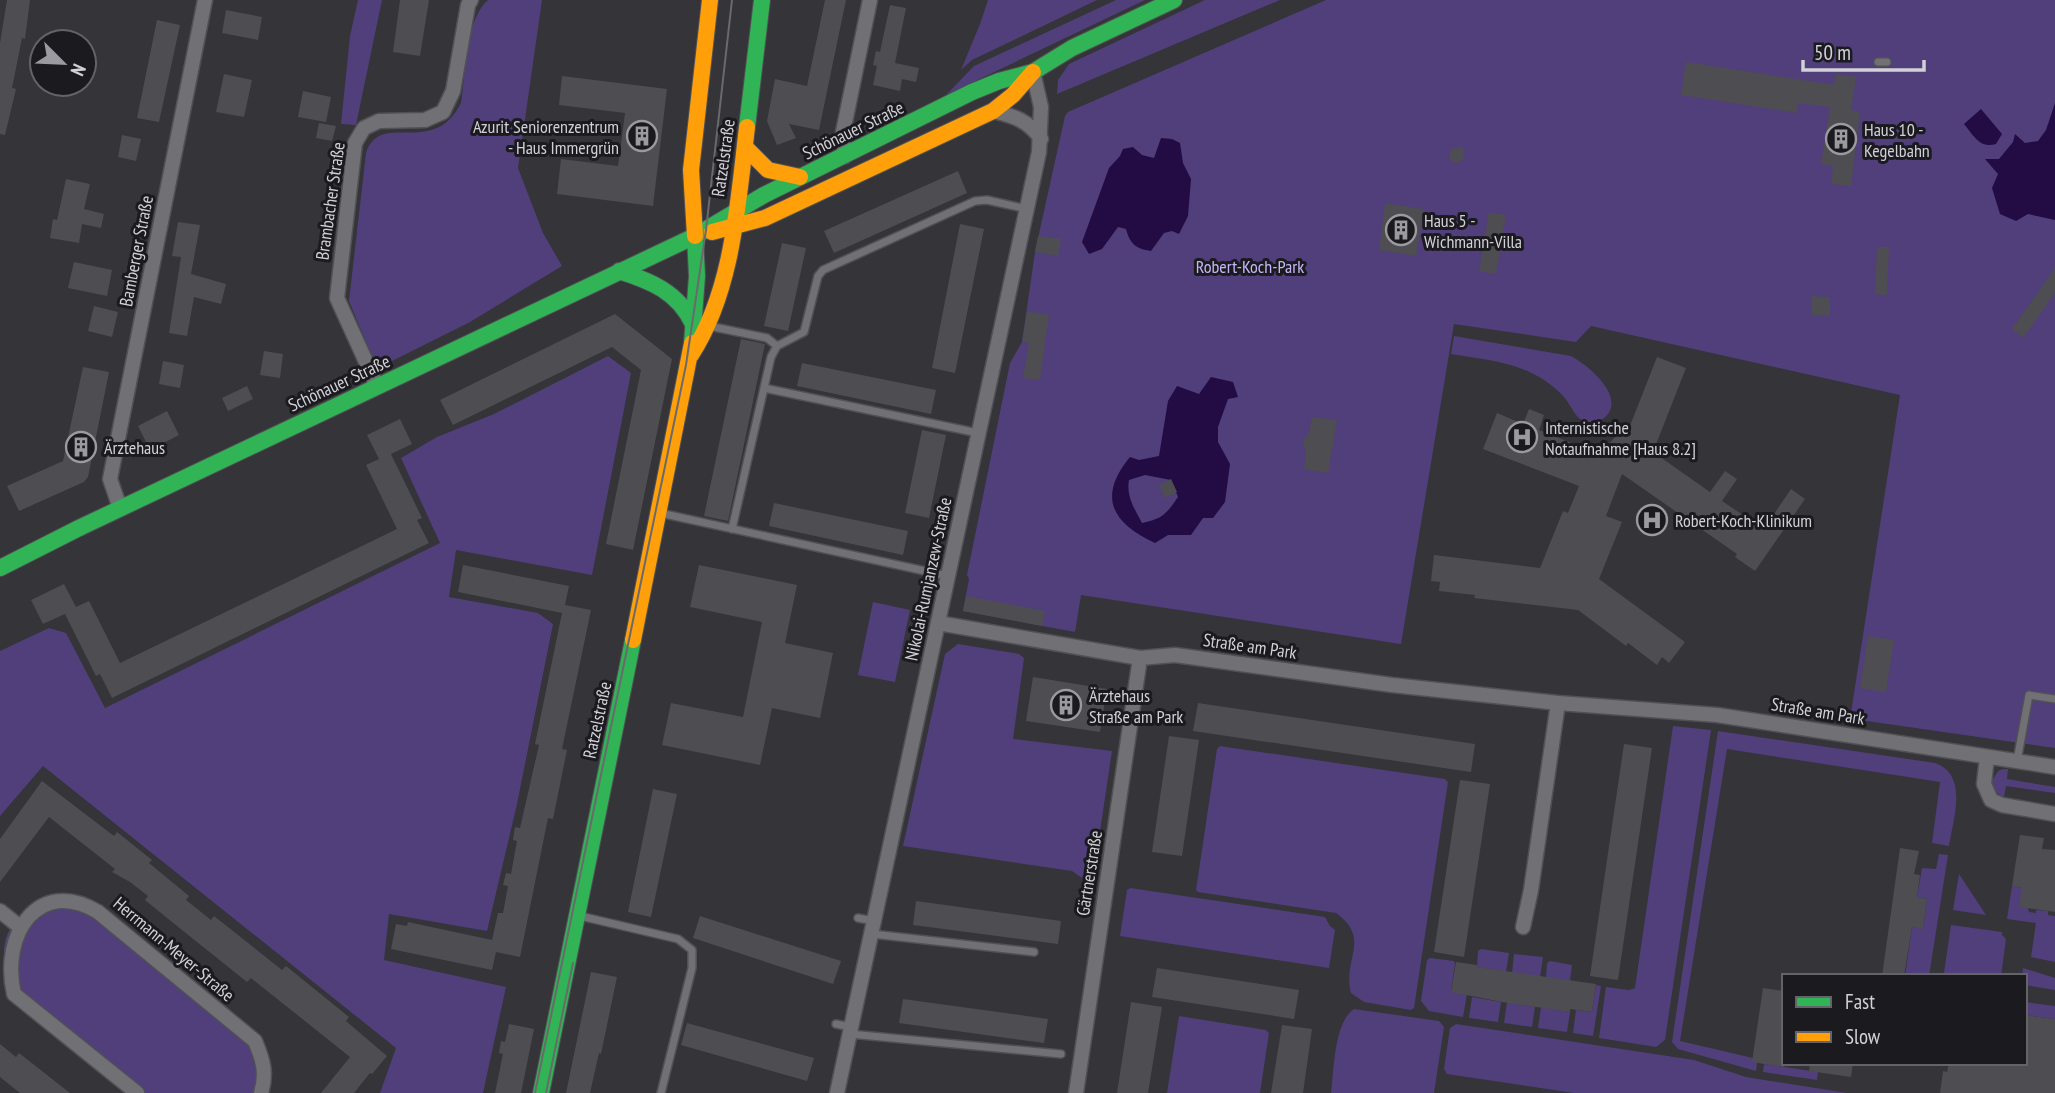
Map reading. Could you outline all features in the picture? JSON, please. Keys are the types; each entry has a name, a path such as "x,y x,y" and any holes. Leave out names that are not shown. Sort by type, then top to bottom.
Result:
{"main road":[{"name":"Ratzelstraße","path":"701,325 691,170 709,0"},
{"name":"Ratzelstraße","path":"541,1093 691,355 701,325 722,286 745,147 762,0"},
{"name":"Schönauer Straße","path":"0,568 120,508 733,220 800,177 988,85 1033,72 1072,48 1174,0"},
{"name":"Schönauer Straße","path":"733,220 765,218 993,111 1013,95 1033,72"},
{"path":"745,147 768,170 800,177"},
{"path":"620,271 665,289 681,302 701,325"}],"street":[{"name":"Bamberger Straße","path":"120,508 110,479 205,0"},
{"name":"Brambacher Straße","path":"377,386 337,298 355,143 364,128 379,121 425,120 443,112 453,91 471,0"},
{"path":"845,156 843,132 870,0"},
{"name":"Nikolai-Rumjanzew-Straße","path":"837,1093 845,1028 872,928 1041,139 1041,107 1033,72"},
{"path":"993,111 1018,118 1035,130 1041,139"},
{"name":"Straße am Park","path":"938,623 1140,658 1175,655 1392,685 1558,703 1717,715 2055,767"},
{"name":"Gärtnerstraße","path":"1076,1093 1140,658"},
{"path":"1523,927 1531,890 1558,703"},
{"path":"1987,757 1984,784 1991,800 2002,805 2055,814"},
{"name":"Herrmann-Meyer-Straße","path":"15,923 37,905 60,900 86,904 98,912 255,1041 265,1071 261,1093"},
{"path":"0,911 15,923 3,952 7,982 14,994 137,1093"}],"lane":[{"path":"732,529 771,357 778,346 804,332 818,276 823,270 975,201 987,200 1027,209"},
{"path":"701,325 767,338 778,346"},
{"path":"764,388 979,433"},
{"path":"659,513 948,576"},
{"path":"2017,761 2029,695 2055,699"},
{"path":"576,915 678,939 692,950 692,968 661,1093"},
{"path":"858,918 872,928 1034,952"},
{"path":"845,1028 1060,1054"}],"green space":[{"path":"358,0 382,0 356,125 341,124 350,36"},
{"path":"488,0 542,0 518,168 543,233 562,266 470,322 390,362 381,363 372,356 349,301 366,153 373,141 383,134 422,132 436,128 449,119 461,103 471,33 480,9"},
{"path":"988,0 1097,0 972,60 961,70"},
{"path":"1116,0 1145,0 946,95 974,66"},
{"path":"1205,0 1280,0 1057,94 1058,80 1069,64"},
{"name":"Robert-Koch-Park","path":"1326,0 2055,0 2055,748 1853,719 1851,713 1900,395 1591,326 1576,342 1454,324 1401,644 1081,595 1075,632 963,611 969,579 967,575 1010,363 1022,342 1035,252 1065,116 1068,112"},
{"path":"1454,336 1571,356 1593,372 1607,389 1611,397 1608,414 1590,423 1581,420 1556,389 1529,372 1496,361 1451,354"},
{"path":"608,356 631,373 592,575 456,550 449,597 538,613 553,624 517,804 487,931 389,914 384,960 506,987 483,1093 380,1093 396,1048 43,766 0,816 0,651 49,628 66,633 105,708 440,543 401,458 437,437 494,414"},
{"path":"873,602 910,610 895,682 858,675"},
{"path":"958,644 1019,654 1024,658 1013,739 1112,751 1092,885 1072,871 903,846 945,654"},
{"path":"1673,726 1711,730 1665,1040 1656,1047 1599,1038 1606,987 1629,990 1635,988"},
{"path":"1718,731 1935,763 1946,769 1955,787 1955,811 1949,846 1932,843 1940,782 1727,749 1680,1041 1753,1058 1757,1063 1756,1071 1678,1049 1672,1042"},
{"path":"1220,746 1445,779 1448,782 1414,1008 1411,1010 1364,1002 1351,993 1349,981 1354,941 1347,923 1336,913 1196,890 1217,749"},
{"path":"2008,769 2007,779 2055,787 2055,793 2006,786 2004,797 1995,790 1992,781 1998,771"},
{"path":"1939,854 1948,855 1929,974 1905,974 1912,927 1923,928 1927,899 1917,897 1922,868 1936,869"},
{"path":"1959,874 1986,915 1953,910"},
{"path":"2012,886 2022,888 2029,912 2048,911 2048,915 2055,916 2055,962 2031,957 2036,923 2007,919"},
{"path":"1130,888 1325,917 1335,930 1329,968 1120,936 1127,890"},
{"path":"72,900 255,1041 261,1093 137,1093 7,982 4,951 10,929 26,917"},
{"path":"1951,925 2002,932 2006,939 2001,974 1944,973"},
{"path":"1481,949 1509,953 1506,972 1477,967 1478,951"},
{"path":"1514,954 1543,957 1540,977 1512,973"},
{"path":"1430,958 1454,961 1451,991 1467,994 1463,1017 1429,1011 1421,1001 1427,960"},
{"path":"1550,961 1572,965 1570,981 1546,978 1547,963"},
{"path":"2023,968 2055,978 2055,990 2027,985 2027,974 2022,974"},
{"path":"1596,985 1601,986 1593,1036 1573,1033 1576,1010 1592,1012"},
{"path":"1472,997 1501,1002 1498,1022 1469,1018"},
{"path":"1507,1002 1535,1007 1532,1027 1504,1023"},
{"path":"2027,1002 2055,1006 2055,1019 2027,1015"},
{"path":"1541,1007 1570,1012 1567,1032 1538,1028"},
{"path":"1354,1009 1439,1021 1444,1027 1434,1093 1331,1093 1334,1060 1342,1024"},
{"path":"1179,1016 1266,1030 1269,1033 1260,1093 1167,1093"},
{"path":"1456,1024 1694,1060 1746,1077 1847,1093 1574,1093 1447,1074 1444,1069 1450,1028"},
{"path":"1764,1064 1818,1072 1817,1080 1763,1072"}],"shaded area":[{"path":"2055,103 2055,220 2028,214 2016,221 2000,214 1992,188 1998,174 1985,159 1999,159 2013,142 2015,134 2025,143 2038,141 2046,130"},
{"path":"1981,109 2002,134 1996,144 1981,143 1964,124"},
{"path":"1161,138 1180,143 1183,163 1191,179 1188,216 1179,234 1172,231 1164,233 1151,251 1134,245 1126,229 1118,227 1102,249 1089,254 1082,242 1109,168 1123,149 1133,147 1142,155 1154,158"},
{"path":"1211,377 1233,382 1238,397 1228,399 1218,427 1218,442 1230,464 1225,502 1213,518 1203,518 1191,535 1168,535 1155,543 1128,527 1119,518 1112,497 1114,485 1130,457 1139,460 1159,456 1168,401 1177,386 1199,394","holes":["1145,475 1171,480 1178,497 1164,514 1155,520 1142,523 1130,497 1129,480"]}],"building":[{"path":"7,0 30,0 25,39 22,38 12,88 16,89 5,135 0,134 0,43"},
{"path":"400,0 429,0 420,56 393,52"},
{"path":"825,0 846,0 819,130 789,124 796,138 777,145 767,121 775,79 807,86"},
{"path":"890,5 906,8 895,63 919,68 916,82 902,79 900,91 873,85 877,66 873,65 876,51 880,52"},
{"path":"226,10 262,17 258,40 222,33"},
{"path":"157,20 180,25 159,122 137,118"},
{"name":"Haus 10 - Kegelbahn","path":"1686,62 1834,85 1836,74 1856,77 1851,110 1860,112 1851,186 1831,184 1833,166 1821,164 1830,107 1798,103 1797,113 1681,95"},
{"path":"224,74 252,80 244,117 216,112"},
{"name":"Azurit Seniorenzentrum - Haus Immergrün","path":"562,76 667,89 653,206 557,194 561,159 618,166 625,113 559,105"},
{"path":"303,91 331,97 326,122 298,117"},
{"path":"319,123 336,126 332,141 316,138"},
{"path":"122,135 141,139 136,161 118,157"},
{"path":"1463,147 1464,158 1458,163 1453,162 1449,153 1453,148"},
{"path":"958,171 967,193 834,253 824,231"},
{"path":"66,179 90,184 84,209 104,214 101,228 82,224 79,243 50,238"},
{"name":"Haus 5 - Wichmann-Villa","path":"1385,203 1424,209 1416,256 1379,250"},
{"path":"1489,212 1506,215 1496,274 1479,271"},
{"path":"178,222 200,225 191,274 226,284 221,304 194,297 187,336 169,333 181,257 172,256"},
{"path":"960,224 984,229 955,373 932,368"},
{"path":"1038,236 1061,239 1058,256 1035,252"},
{"path":"782,243 806,248 788,331 764,326"},
{"path":"1877,247 1889,247 1887,295 1875,294"},
{"path":"74,262 112,270 107,296 68,288"},
{"path":"2055,268 2055,293 2023,338 2012,329"},
{"path":"1812,296 1830,297 1830,316 1811,315"},
{"path":"94,306 118,312 112,337 88,331"},
{"path":"1027,311 1049,315 1040,380 1023,378 1029,343 1022,342"},
{"path":"615,314 672,359 633,550 606,544 641,370 612,347 453,425 440,400"},
{"path":"741,339 765,344 728,521 704,516"},
{"path":"264,351 283,354 280,378 260,375"},
{"path":"1657,357 1686,368 1653,452 1710,492 1725,471 1737,479 1722,501 1764,529 1791,489 1805,499 1755,571 1735,557 1737,554 1622,474 1606,516 1622,522 1599,579 1685,642 1669,663 1662,657 1657,665 1628,643 1626,646 1578,610 1474,598 1475,595 1439,591 1440,582 1431,581 1434,555 1540,568 1563,511 1568,513 1579,486 1483,449 1497,413 1523,424 1529,409 1544,415 1539,430 1599,454 1620,432 1626,436"},
{"path":"163,361 184,365 180,388 159,384"},
{"path":"802,363 936,390 931,414 797,386"},
{"path":"83,367 109,372 88,477 84,482 19,511 7,486 63,461"},
{"path":"247,386 253,399 228,411 222,398"},
{"path":"167,411 179,435 150,450 138,426"},
{"path":"1312,417 1337,420 1328,473 1304,469 1306,455 1303,440 1309,433"},
{"path":"400,419 412,444 391,454 422,518 417,520 429,543 112,698 100,674 96,676 65,614 43,624 31,600 64,584 76,607 89,601 120,663 397,529 366,465 379,459 367,435"},
{"path":"922,430 946,435 929,518 905,513"},
{"path":"1171,479 1177,492 1165,498 1159,485"},
{"path":"774,503 908,531 903,555 769,526"},
{"path":"463,565 569,586 565,605 591,610 562,749 567,750 553,819 548,818 520,957 496,952 492,970 391,949 396,924 407,926 408,922 492,940 498,913 503,913 508,886 503,885 506,873 511,874 517,841 513,840 515,827 520,828 539,745 535,744 562,613 458,592"},
{"path":"699,565 797,585 785,643 833,653 820,718 772,708 760,765 662,745 671,703 743,717 762,622 690,607"},
{"path":"966,596 1045,611 1042,626 963,611"},
{"path":"1868,636 1894,640 1886,692 1860,688"},
{"name":"Ärztehaus Straße am Park","path":"1033,677 1107,689 1100,732 1026,721"},
{"path":"1198,703 1475,744 1471,772 1193,731"},
{"path":"1169,736 1199,740 1182,856 1152,852"},
{"path":"1624,744 1652,748 1618,980 1590,976"},
{"path":"1460,780 1490,784 1464,957 1434,952"},
{"path":"42,781 114,836 117,832 152,860 149,863 189,896 186,900 211,920 214,916 282,970 286,966 349,1017 346,1021 387,1056 372,1074 370,1073 354,1093 321,1093 350,1057 251,978 247,982 145,900 148,896 112,872 115,869 49,817 0,882 0,839"},
{"path":"653,789 677,794 651,917 628,912"},
{"path":"2020,835 2044,838 2042,849 2055,850 2055,912 2019,907 2022,888 2012,886"},
{"path":"1900,848 1919,851 1914,874 1920,875 1917,897 1927,899 1923,929 1912,927 1904,974 1882,974"},
{"path":"916,901 1061,921 1058,944 913,925"},
{"path":"700,916 841,961 833,984 693,938"},
{"path":"1456,962 1596,984 1592,1012 1570,1009 1570,1012 1451,992"},
{"path":"1157,968 1299,990 1294,1019 1152,997"},
{"path":"591,972 617,977 590,1093 566,1093"},
{"path":"1763,988 1782,991 1784,1067 1752,1062"},
{"path":"903,999 1048,1019 1044,1043 899,1023"},
{"path":"1131,1002 1162,1007 1148,1093 1117,1093"},
{"path":"2027,1015 2055,1019 2055,1093 1940,1093 1943,1071 1947,1072 1949,1065 2027,1065"},
{"path":"687,1023 814,1058 807,1081 681,1045"},
{"path":"509,1024 534,1029 521,1093 495,1093 503,1054 499,1053 501,1041 505,1042"},
{"path":"1282,1025 1312,1029 1303,1093 1271,1093"},
{"path":"0,1044 16,1057 19,1053 70,1093 20,1093 0,1077"},
{"path":"1810,1065 1853,1065 1851,1077 1809,1071"}],"tram line":[{"path":"535,1093 686,365 706,230 732,0"},
{"path":"546,1093 573,963"}],"traffic: fast":[{"path":"747,127 762,0"},
{"path":"695,236 764,195 972,92 1033,72 1072,48 1174,0"},
{"path":"0,568 695,236 697,276 692,343"},
{"path":"619,271 662,289 680,304 693,324"},
{"path":"541,1093 633,640"}],"traffic: slow":[{"path":"695,236 691,170 710,0"},
{"path":"712,232 765,218 993,111 1013,95 1033,72"},
{"path":"691,355 705,330 725,275 747,127"},
{"path":"745,147 768,170 800,177"},
{"path":"633,640 692,343"}],"place":[{"name":"Azurit Seniorenzentrum - Haus Immergrün","path":"642,136"},
{"name":"Haus 10 - Kegelbahn","path":"1841,139"},
{"name":"Haus 5 - Wichmann-Villa","path":"1401,230"},
{"name":"Internistische Notaufnahme [Haus 8.2]","path":"1522,437"},
{"name":"Ärztehaus","path":"81,447"},
{"name":"Robert-Koch-Klinikum","path":"1652,520"},
{"name":"Ärztehaus Straße am Park","path":"1066,705"}]}
